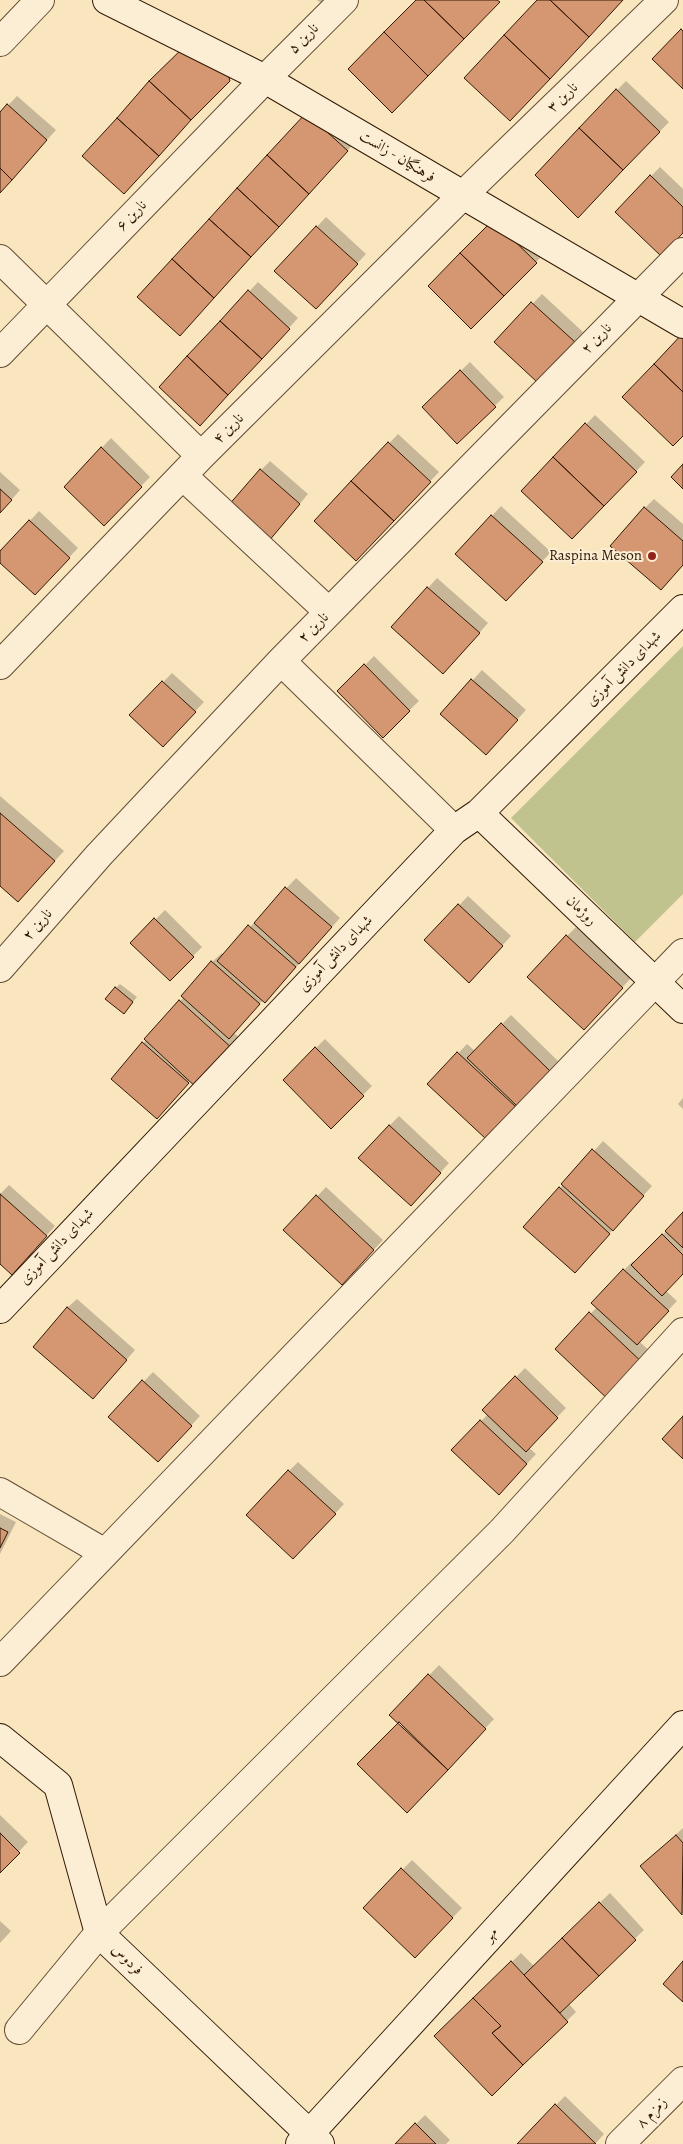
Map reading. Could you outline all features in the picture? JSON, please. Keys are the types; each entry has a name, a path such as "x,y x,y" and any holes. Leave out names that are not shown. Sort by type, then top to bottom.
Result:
{"street":[{"path":"0,42 40,0"},
{"name":"فرهنگیان - زانست","path":"107,0 265,79 683,324"},
{"name":"نارین ۵","path":"265,79 344,0"},
{"name":"نارین ۳","path":"462,196 664,0"},
{"name":"نارین ۶","path":"0,353 265,79"},
{"name":"نارین ۴","path":"0,665 201,456 462,196"},
{"name":"نارین ۲","path":"0,968 99,855 281,661 683,252"},
{"path":"0,259 201,456"},
{"path":"183,476 330,612"},
{"name":"شهدای دانش آموزی","path":"0,1309 454,830 480,813 683,609"},
{"path":"281,661 454,830"},
{"name":"روژمان","path":"480,813 683,1009"},
{"path":"0,1662 683,953"},
{"path":"19,2030 99,1933 502,1532 683,1332"},
{"path":"0,1492 105,1553"},
{"name":"مهر","path":"309,2141 683,1725"},
{"name":"فردوس","path":"0,1738 58,1785 99,1933 309,2141"},
{"name":"زمزم ۸","path":"636,2139 683,2081"}],"green space":[{"path":"683,646 683,894 635,942 511,818"}],"building":[{"path":"416,0 424,0 464,39 428,76 384,32"},
{"path":"424,0 497,0 500,2 464,39"},
{"path":"537,0 550,0 589,37 550,79 504,35"},
{"path":"550,0 623,0 589,37"},
{"path":"681,29 683,31 683,89 652,59"},
{"path":"384,32 428,76 392,113 348,69"},
{"path":"504,35 550,79 510,121 464,78"},
{"path":"186,45 226,67 230,81 191,120 149,81"},
{"path":"149,81 191,120 159,156 117,118"},
{"path":"616,89 660,132 623,170 579,128"},
{"path":"7,104 47,140 12,180 0,168 0,112"},
{"path":"306,113 348,151 309,194 267,155"},
{"path":"117,118 159,156 124,194 82,156"},
{"path":"579,128 623,170 578,218 535,175"},
{"path":"267,155 309,194 279,227 237,188"},
{"path":"0,168 12,180 0,193"},
{"path":"650,175 683,207 683,233 661,256 615,212"},
{"path":"237,188 279,227 251,257 209,219"},
{"path":"209,219 251,257 214,298 172,259"},
{"path":"493,220 537,263 504,296 460,253"},
{"path":"316,226 358,264 316,309 274,271"},
{"path":"460,253 504,296 471,329 428,286"},
{"path":"172,259 214,298 180,336 137,297"},
{"path":"248,290 290,329 262,359 220,321"},
{"path":"531,302 575,342 537,382 494,342"},
{"path":"220,321 262,359 228,395 187,356"},
{"path":"683,333 683,392 654,364"},
{"path":"187,356 228,395 200,426 159,387"},
{"path":"654,364 683,392 683,436 673,446 622,397"},
{"path":"460,370 496,407 457,444 422,407"},
{"path":"585,423 637,472 604,506 553,457"},
{"path":"388,442 431,482 394,521 351,481"},
{"path":"101,447 142,487 104,526 64,487"},
{"path":"553,457 604,506 572,539 521,491"},
{"path":"683,464 683,489 671,477"},
{"path":"260,469 300,504 268,542 227,507"},
{"path":"351,481 394,521 356,561 314,521"},
{"path":"0,489 12,500 0,513"},
{"name":"Raspina Meson","path":"644,507 683,541 683,565 661,590 610,546"},
{"path":"491,515 543,562 506,601 455,554"},
{"path":"29,520 70,558 35,595 0,563 0,551"},
{"path":"427,587 480,633 443,674 391,627"},
{"path":"364,664 410,711 383,738 337,691"},
{"path":"471,679 518,720 486,755 440,714"},
{"path":"162,681 196,712 163,747 129,715"},
{"path":"0,813 55,861 18,902 0,886"},
{"path":"285,887 332,927 299,964 254,923"},
{"path":"458,904 503,946 469,983 424,940"},
{"path":"154,918 194,957 170,981 130,943"},
{"path":"248,925 296,967 265,1003 217,961"},
{"path":"566,935 623,988 584,1030 527,977"},
{"path":"211,961 260,1004 229,1039 181,996"},
{"path":"115,987 133,1002 124,1014 105,999"},
{"path":"179,1000 234,1050 198,1089 144,1039"},
{"path":"501,1023 550,1071 517,1106 467,1058"},
{"path":"142,1042 189,1083 157,1119 111,1079"},
{"path":"315,1047 364,1096 331,1129 283,1080"},
{"path":"457,1052 516,1107 486,1139 427,1084"},
{"path":"389,1125 441,1173 411,1206 358,1158"},
{"path":"592,1149 644,1196 613,1231 561,1184"},
{"path":"559,1187 610,1234 575,1273 523,1227"},
{"path":"0,1194 47,1236 12,1275 0,1264"},
{"path":"316,1195 374,1250 342,1285 283,1230"},
{"path":"683,1212 683,1248 665,1231"},
{"path":"662,1234 683,1255 683,1274 662,1296 631,1265"},
{"path":"623,1269 669,1311 637,1345 591,1303"},
{"path":"67,1307 127,1360 93,1399 33,1347"},
{"path":"589,1312 647,1367 613,1404 555,1349"},
{"path":"515,1376 558,1418 526,1452 482,1410"},
{"path":"142,1380 192,1426 158,1462 108,1417"},
{"path":"683,1416 683,1459 662,1439"},
{"path":"480,1420 527,1464 499,1495 451,1450"},
{"path":"288,1470 336,1514 293,1559 246,1515"},
{"path":"0,1528 8,1532 0,1548"},
{"path":"428,1674 486,1729 448,1770 389,1715"},
{"path":"399,1722 448,1770 407,1813 357,1764"},
{"path":"0,1833 20,1853 0,1873"},
{"path":"676,1835 683,1843 682,1915 640,1866"},
{"path":"401,1868 453,1918 415,1958 363,1908"},
{"path":"599,1902 636,1940 599,1976 562,1938"},
{"path":"562,1938 599,1976 560,2013 524,1975"},
{"path":"511,1961 568,2022 523,2065 492,2033 501,2026 473,1998"},
{"path":"683,1961 683,2002 663,1984"},
{"path":"473,1998 501,2026 492,2033 523,2065 492,2096 434,2036"},
{"path":"555,2104 596,2144 517,2144"},
{"path":"415,2123 436,2144 395,2144"}],"place":[{"name":"Raspina Meson","path":"652,556"}]}
